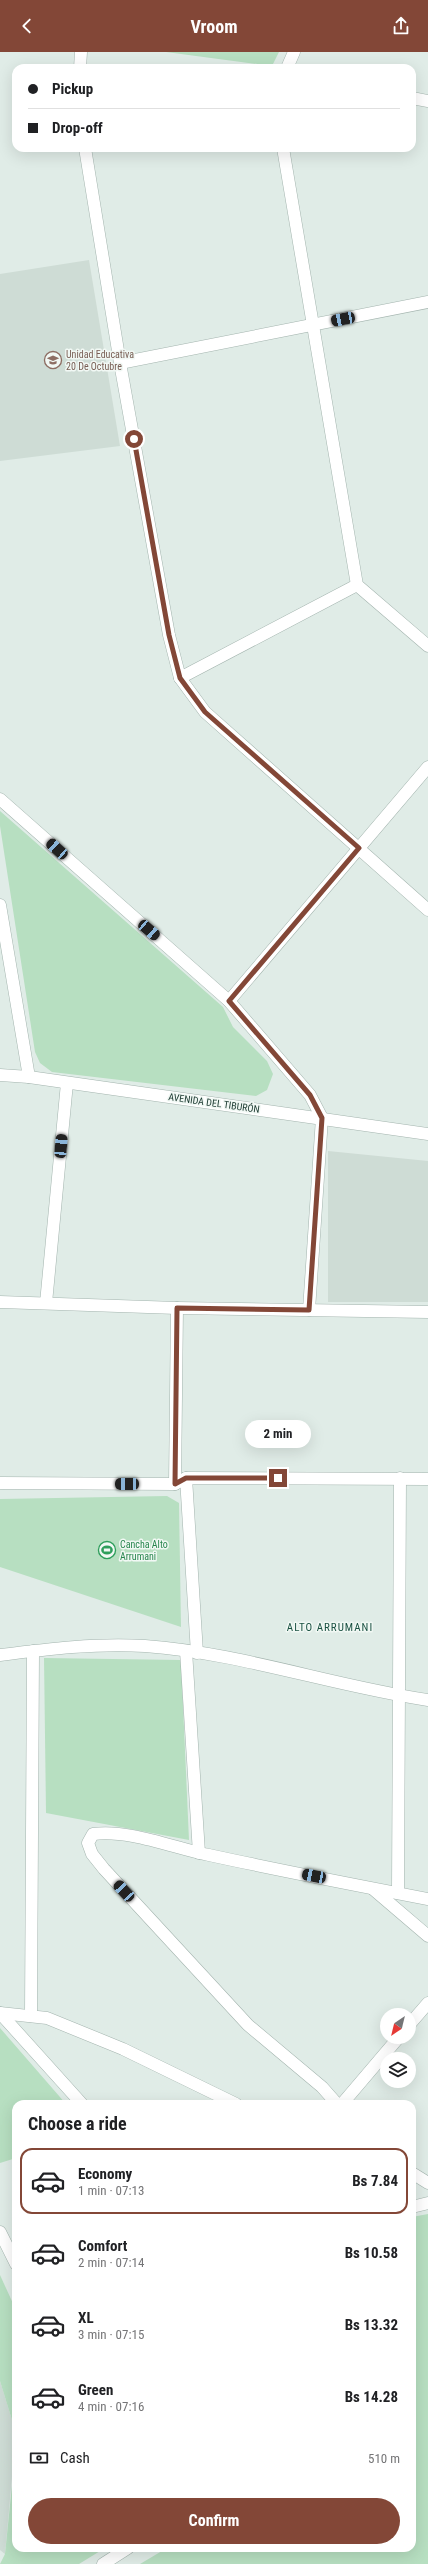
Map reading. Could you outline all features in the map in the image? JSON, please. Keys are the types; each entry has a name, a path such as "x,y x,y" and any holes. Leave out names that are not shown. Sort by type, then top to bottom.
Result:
{"street":[{"path":"80,64 81,52"},
{"path":"289,64 294,52"},
{"path":"416,99 428,101"},
{"path":"87,152 120,363 169,635 180,678 205,712 428,910"},
{"path":"284,152 315,324 357,585 428,646"},
{"path":"120,363 428,302"},
{"path":"180,678 357,585"},
{"path":"229,1001 428,766"},
{"path":"0,799 229,1001 310,1095 322,1118 309,1310"},
{"path":"0,905 29,1077"},
{"name":"AVENIDA DEL TIBURÓN","path":"0,1075 29,1077 428,1134"},
{"path":"46,1303 67,1083"},
{"path":"0,1302 177,1308 428,1312"},
{"path":"175,1484 177,1308"},
{"path":"186,1478 199,1853"},
{"path":"0,1483 175,1484 186,1478 428,1478"},
{"path":"398,1893 400,1478"},
{"path":"0,1655 70,1646 145,1646 191,1652 399,1696 428,1700"},
{"path":"31,2016 34,1651"},
{"path":"333,2100 322,2087 248,2025 104,1869 92,1854 88,1843 93,1834 105,1832 199,1853 428,1899"},
{"path":"373,1888 428,1936"},
{"path":"416,2017 428,2003"},
{"path":"0,2013 47,2018 123,2049 228,2100"},
{"path":"0,2013 78,2100"},
{"path":"345,2100 393,2044"},
{"path":"416,2176 428,2183"},
{"path":"416,2206 428,2203"},
{"path":"0,2232 12,2254"},
{"path":"103,2564 122,2552"}],"shaded area":[{"name":"Unidad Educativa 20 De Octubre","path":"89,260 120,446 0,461 0,274"},
{"path":"328,1151 428,1161 428,1302 328,1302"},
{"path":"0,2381 12,2420 12,2477 5,2554 0,2550"}],"green space":[{"path":"166,52 279,52 273,64 257,64"},
{"path":"0,811 223,1007 233,1027 267,1061 273,1074 267,1090 256,1096 52,1072 40,1063 35,1052 0,826"},
{"path":"167,1496 179,1503 181,1627 0,1567 0,1499"},
{"path":"44,1658 181,1660 189,1840 46,1813"},
{"path":"0,2028 63,2100 12,2100 12,2159 0,2163"},
{"path":"428,2214 428,2564 140,2564 160,2552 416,2552 416,2216"},
{"path":"0,2275 12,2301 12,2420 0,2381"},
{"path":"12,2485 12,2552 98,2552 79,2564 0,2564 5,2554"}],"place":[{"name":"Unidad Educativa 20 De Octubre","path":"53,360"},
{"name":"Cancha Alto Arrumani","path":"107,1550"}],"district":[{"name":"ALTO ARRUMANI","path":"330,1627"}],"route":[{"path":"134,439 169,635 180,678 205,712 359,848 229,1001 310,1095 322,1118 309,1310 177,1308 175,1484 186,1478 278,1478"}]}
